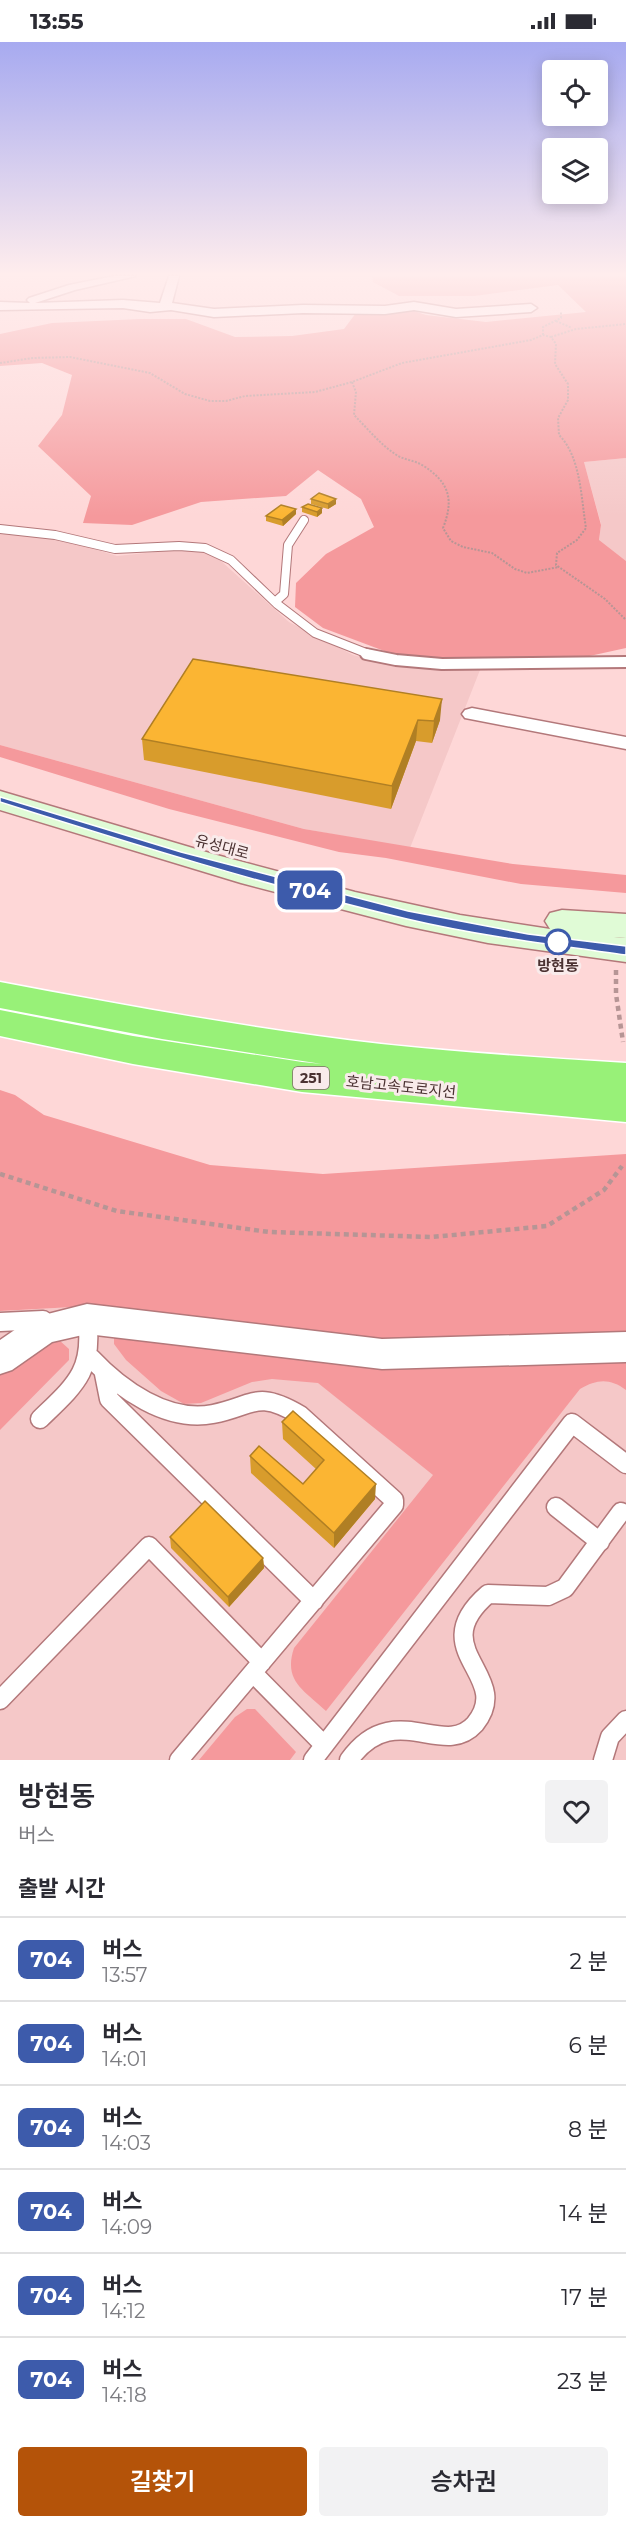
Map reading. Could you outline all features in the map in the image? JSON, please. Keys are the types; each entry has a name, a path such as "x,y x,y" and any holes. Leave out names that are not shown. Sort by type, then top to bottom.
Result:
{"highway":[{"name":"호남고속도로지선","path":"0,995 148,1023 284,1044 436,1064 626,1078"},
{"name":"호남고속도로지선","path":"0,1023 134,1050 302,1077 626,1107"}],"main road":[{"name":"유성대로","path":"0,780 191,839 393,892 563,921 622,942"},
{"name":"유성대로","path":"0,800 177,855 408,915 528,938 622,942"}],"street":[{"path":"472,714 626,743"},
{"path":"0,1359 44,1329 87,1319 382,1354 626,1347"}],"lane":[{"path":"275,602 284,594 285,548 294,530 304,520"},
{"path":"0,529 57,536 124,550 203,546 220,552 231,560 294,619 329,640 368,655 401,662 470,664 626,662"},
{"path":"0,1322 87,1319 92,1343 91,1358 76,1383 40,1419"},
{"path":"91,1358 104,1374 147,1400 182,1415 210,1415 261,1399 286,1406 300,1415 390,1493 394,1500 394,1505 179,1760"},
{"path":"104,1374 109,1399 314,1601"},
{"path":"0,1700 149,1546 258,1667 318,1752 572,1423 626,1464"},
{"path":"556,1507 600,1542"},
{"path":"349,1760 367,1739 383,1731 403,1731 444,1738 463,1736 475,1725 484,1711 486,1689 464,1642 464,1622 476,1605 488,1594 548,1596 565,1588 621,1512"},
{"path":"603,1760 604,1749 613,1731 626,1720"}],"path":[{"path":"0,363 33,358 70,357 150,373 168,386 210,401 277,393 315,392 326,387 352,382 402,363 437,356"},
{"path":"555,356 555,364 568,384 568,400 558,418 559,435 568,444 575,463 586,528 577,540 557,553 556,565 605,599 626,620"},
{"path":"352,382 356,392 352,405 354,415 396,455 422,465 437,478 450,496 451,508 443,528 451,541 463,547 492,553 515,569 527,573 559,567"},
{"path":"622,942 616,994 623,1042"},
{"path":"0,1174 117,1211 269,1232 432,1237 546,1226 604,1190 622,1166"}],"shaded area":[{"path":"0,356 626,356 626,458 584,462 601,525 599,540 626,561 626,648 585,657 500,660 403,658 323,628 295,607 296,583 326,554 374,527 361,499 318,470 286,496 201,502 132,525 83,523 91,496 38,446 62,415 72,375 42,363 0,366"},
{"path":"626,458 626,561 599,541 601,524 584,462"},
{"path":"0,532 61,539 117,556 175,550 211,552 289,622 353,655 388,664 480,670 410,848 304,829 0,745"},
{"path":"0,745 304,829 513,864 626,875 626,893 521,884 386,858 339,852 169,809 0,757"},
{"path":"0,1090 15,1095 44,1115 210,1165 323,1174 626,1154 626,1337 381,1339 91,1306 0,1311"},
{"path":"91,1306 626,1337 626,1760 0,1760 0,1311"},
{"path":"114,1332 325,1363 420,1368 626,1362 626,1390 614,1383 603,1381 580,1389 326,1711 303,1691 293,1677 291,1659 294,1648 433,1475 318,1383 272,1379 252,1382 201,1403 184,1404 161,1391 126,1360 114,1344"},
{"path":"49,1340 59,1340 69,1349 69,1360 0,1430 0,1373"},
{"path":"247,1709 255,1709 296,1752 290,1760 199,1760 235,1717"}],"building":[{"path":"319,493 336,499 328,504 311,499"},
{"path":"308,504 322,508 317,512 302,507"},
{"path":"281,505 296,509 282,520 266,516"},
{"path":"193,659 442,699 434,721 418,720 392,786 142,739"},
{"path":"293,1411 376,1484 334,1533 250,1456 259,1446 303,1484 324,1460 282,1422"},
{"path":"205,1501 263,1558 228,1597 170,1537"}],"bus line":[{"name":"704","path":"0,800 177,855 408,915 528,938 626,950"}],"place":[{"name":"방현동","path":"558,942"}]}
